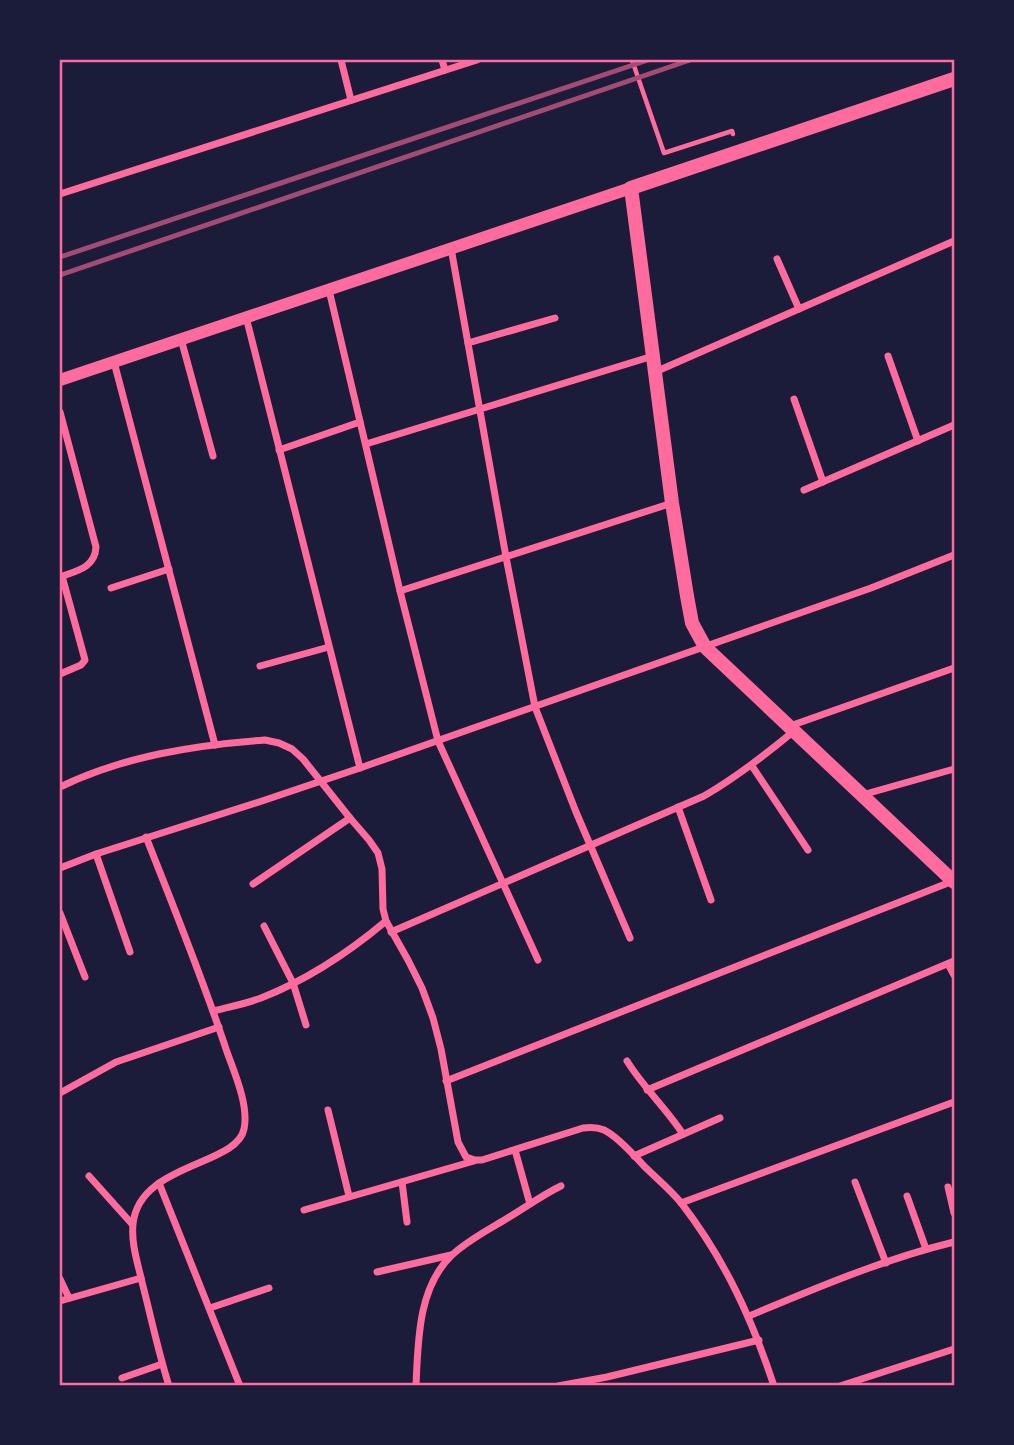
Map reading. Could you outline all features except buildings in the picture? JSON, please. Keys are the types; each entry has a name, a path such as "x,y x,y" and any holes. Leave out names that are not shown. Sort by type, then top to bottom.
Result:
{"main road":[{"path":"951,875 705,647 692,623 672,503 631,188 954,79"}],"street":[{"path":"341,60 351,100"},
{"path":"442,60 445,70"},
{"path":"60,194 477,60"},
{"path":"60,380 631,188"},
{"path":"655,372 954,241"},
{"path":"451,248 535,707 630,938"},
{"path":"777,259 799,309"},
{"path":"329,290 438,741 538,960"},
{"path":"246,317 360,768"},
{"path":"468,343 555,318"},
{"path":"181,339 213,456"},
{"path":"366,444 653,356"},
{"path":"888,356 918,441"},
{"path":"114,362 215,745"},
{"path":"794,399 824,482"},
{"path":"60,412 96,547 88,566 61,576 85,660 83,664 60,674"},
{"path":"279,450 360,422"},
{"path":"804,490 954,425"},
{"path":"400,591 672,503"},
{"path":"60,868 438,741 871,588 954,555"},
{"path":"111,588 169,569"},
{"path":"260,666 329,647"},
{"path":"391,932 713,791 752,766 791,729 954,668"},
{"path":"60,787 142,757 178,750 265,740 279,743 298,754 378,853 382,869 386,921 413,969 433,1018 461,1150 466,1157 475,1160"},
{"path":"752,766 808,850"},
{"path":"862,795 954,769"},
{"path":"678,807 711,900"},
{"path":"253,884 350,818"},
{"path":"146,837 219,1027 242,1097 245,1120 240,1141 232,1148 185,1168 146,1194 137,1208 132,1224 133,1245 169,1385"},
{"path":"96,854 130,951"},
{"path":"446,1081 951,875"},
{"path":"60,913 85,977"},
{"path":"213,1012 259,999 293,984 354,947 386,921"},
{"path":"264,926 293,984 306,1025"},
{"path":"647,1090 951,963 954,975"},
{"path":"60,1093 116,1062 219,1027"},
{"path":"627,1061 683,1134"},
{"path":"681,1203 954,1102"},
{"path":"328,1110 349,1196"},
{"path":"634,1156 720,1118"},
{"path":"304,1210 482,1160 575,1130 590,1127 606,1131 681,1203 730,1276 759,1340 774,1385"},
{"path":"515,1150 530,1204"},
{"path":"89,1176 132,1224"},
{"path":"401,1182 407,1222"},
{"path":"855,1182 886,1263"},
{"path":"159,1183 240,1385"},
{"path":"416,1385 423,1310 436,1274 452,1255 486,1230 561,1186"},
{"path":"948,1187 954,1213"},
{"path":"907,1196 926,1249"},
{"path":"748,1316 835,1281 954,1242"},
{"path":"377,1272 452,1255"},
{"path":"60,1301 141,1278"},
{"path":"60,1279 69,1298"},
{"path":"210,1308 269,1289"},
{"path":"558,1385 607,1377 759,1340"},
{"path":"840,1385 954,1349"},
{"path":"122,1378 162,1364"}],"path":[{"path":"632,60 664,153 732,131"}],"railway":[{"path":"60,257 648,60"},
{"path":"60,275 690,60"}]}
